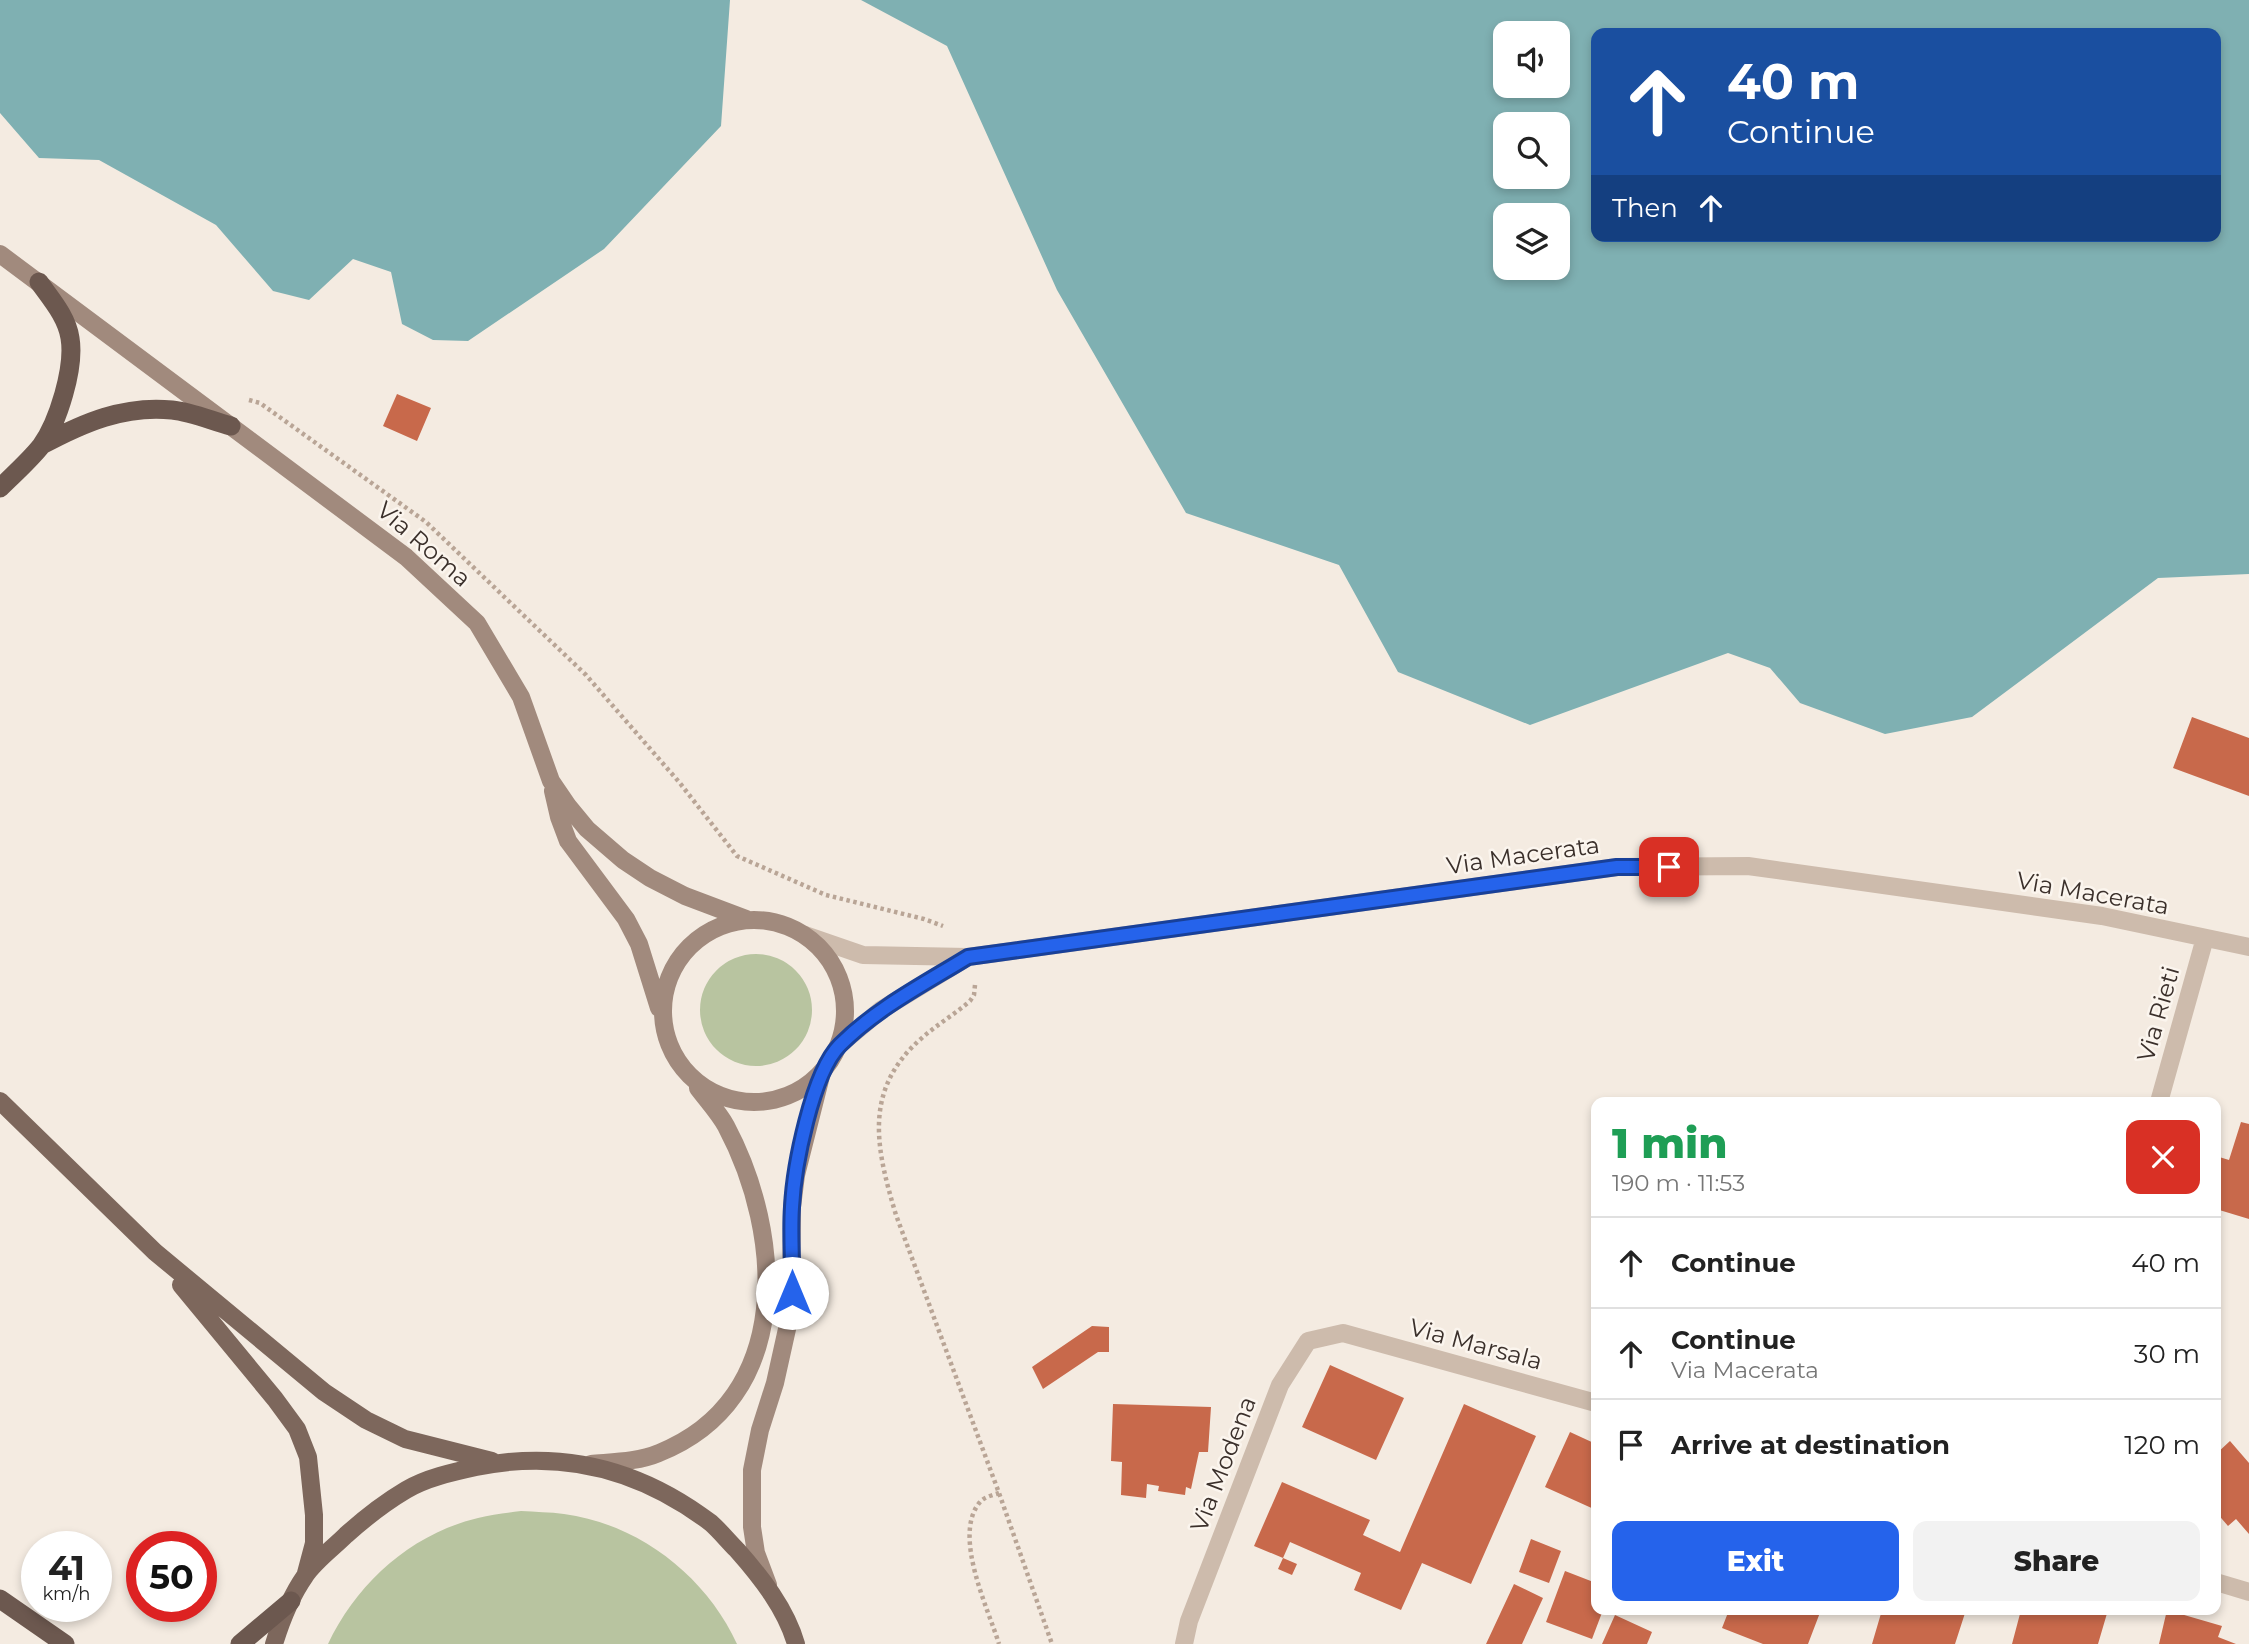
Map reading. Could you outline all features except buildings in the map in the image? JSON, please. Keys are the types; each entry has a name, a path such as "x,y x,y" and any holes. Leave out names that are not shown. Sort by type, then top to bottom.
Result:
{"highway":[{"path":"0,488 42,444 61,404 71,354 70,336 59,311 39,282"},
{"path":"42,444 82,423 111,414 144,409 175,410 230,426"},
{"path":"0,1599 65,1644"},
{"path":"240,1644 291,1601"}],"main road":[{"name":"Via Roma","path":"0,254 406,556 477,623 521,696 551,781 587,829 623,860 650,878 685,896 746,919"},
{"path":"305,1574 370,1514 408,1489 452,1472 498,1462 543,1460 591,1464 629,1460 657,1454 683,1441 709,1423 727,1403 745,1377 763,1326 768,1298 766,1261 763,1227 751,1186 725,1124 672,1052 653,982 639,944 620,912 568,841 559,817 551,781"},
{"path":"664,1027 663,996 672,968 690,944 715,927 746,919 777,922 806,935 828,957 842,985 845,1016 838,1046 822,1072 796,1175 792,1207 791,1311 752,1470 751,1499 756,1553 796,1644"},
{"path":"690,1076 713,1093 742,1101 771,1101 799,1091 822,1072"},
{"path":"0,1101 155,1252 324,1392 366,1420 405,1439 447,1452 498,1462"},
{"path":"155,1252 275,1399 297,1430 308,1457 314,1543 305,1574 274,1644"},
{"path":"591,1464 633,1478 674,1499 712,1524 772,1594"}],"street":[{"name":"Via Macerata","path":"806,935 863,955 968,957 1617,867 1748,866 2102,916 2249,947"},
{"name":"Via Rieti","path":"2159,1097 2205,938"},
{"path":"838,1046 881,1010 968,957"},
{"name":"Via Marsala","path":"1343,1333 1591,1402"},
{"name":"Via Modena","path":"1184,1644 1189,1621 1280,1385 1308,1341 1343,1333"},
{"path":"2221,1584 2249,1592"}],"path":[{"path":"737,856 826,894 924,919 953,932"},
{"path":"973,977 974,995 970,1001 922,1037 902,1059 887,1084 878,1112 878,1142 896,1215 1052,1644"},
{"path":"999,1493 981,1500 969,1527 969,1549 999,1644"}],"green space":[{"path":"756,954 777,958 796,970 808,989 812,1010 808,1031 796,1050 777,1062 756,1066 735,1062 716,1050 704,1031 700,1010 704,989 716,970 735,958"},
{"path":"521,1511 559,1513 592,1520 644,1542 667,1557 707,1596 724,1619 737,1644 328,1644 354,1601 389,1564 409,1549 454,1526 483,1517"}],"water":[{"path":"0,0 730,0 721,126 604,249 468,341 433,340 402,324 391,272 353,259 309,300 273,291 216,225 99,160 39,158 0,113"},
{"path":"861,0 2249,0 2249,574 2158,578 1972,717 1885,734 1800,703 1770,668 1728,653 1530,725 1398,672 1339,565 1186,513 1057,290 947,46"}],"route":[{"path":"792,1293 792,1207 796,1175 803,1137 822,1072 838,1046 881,1010 968,957 1617,867 1669,867"}]}
